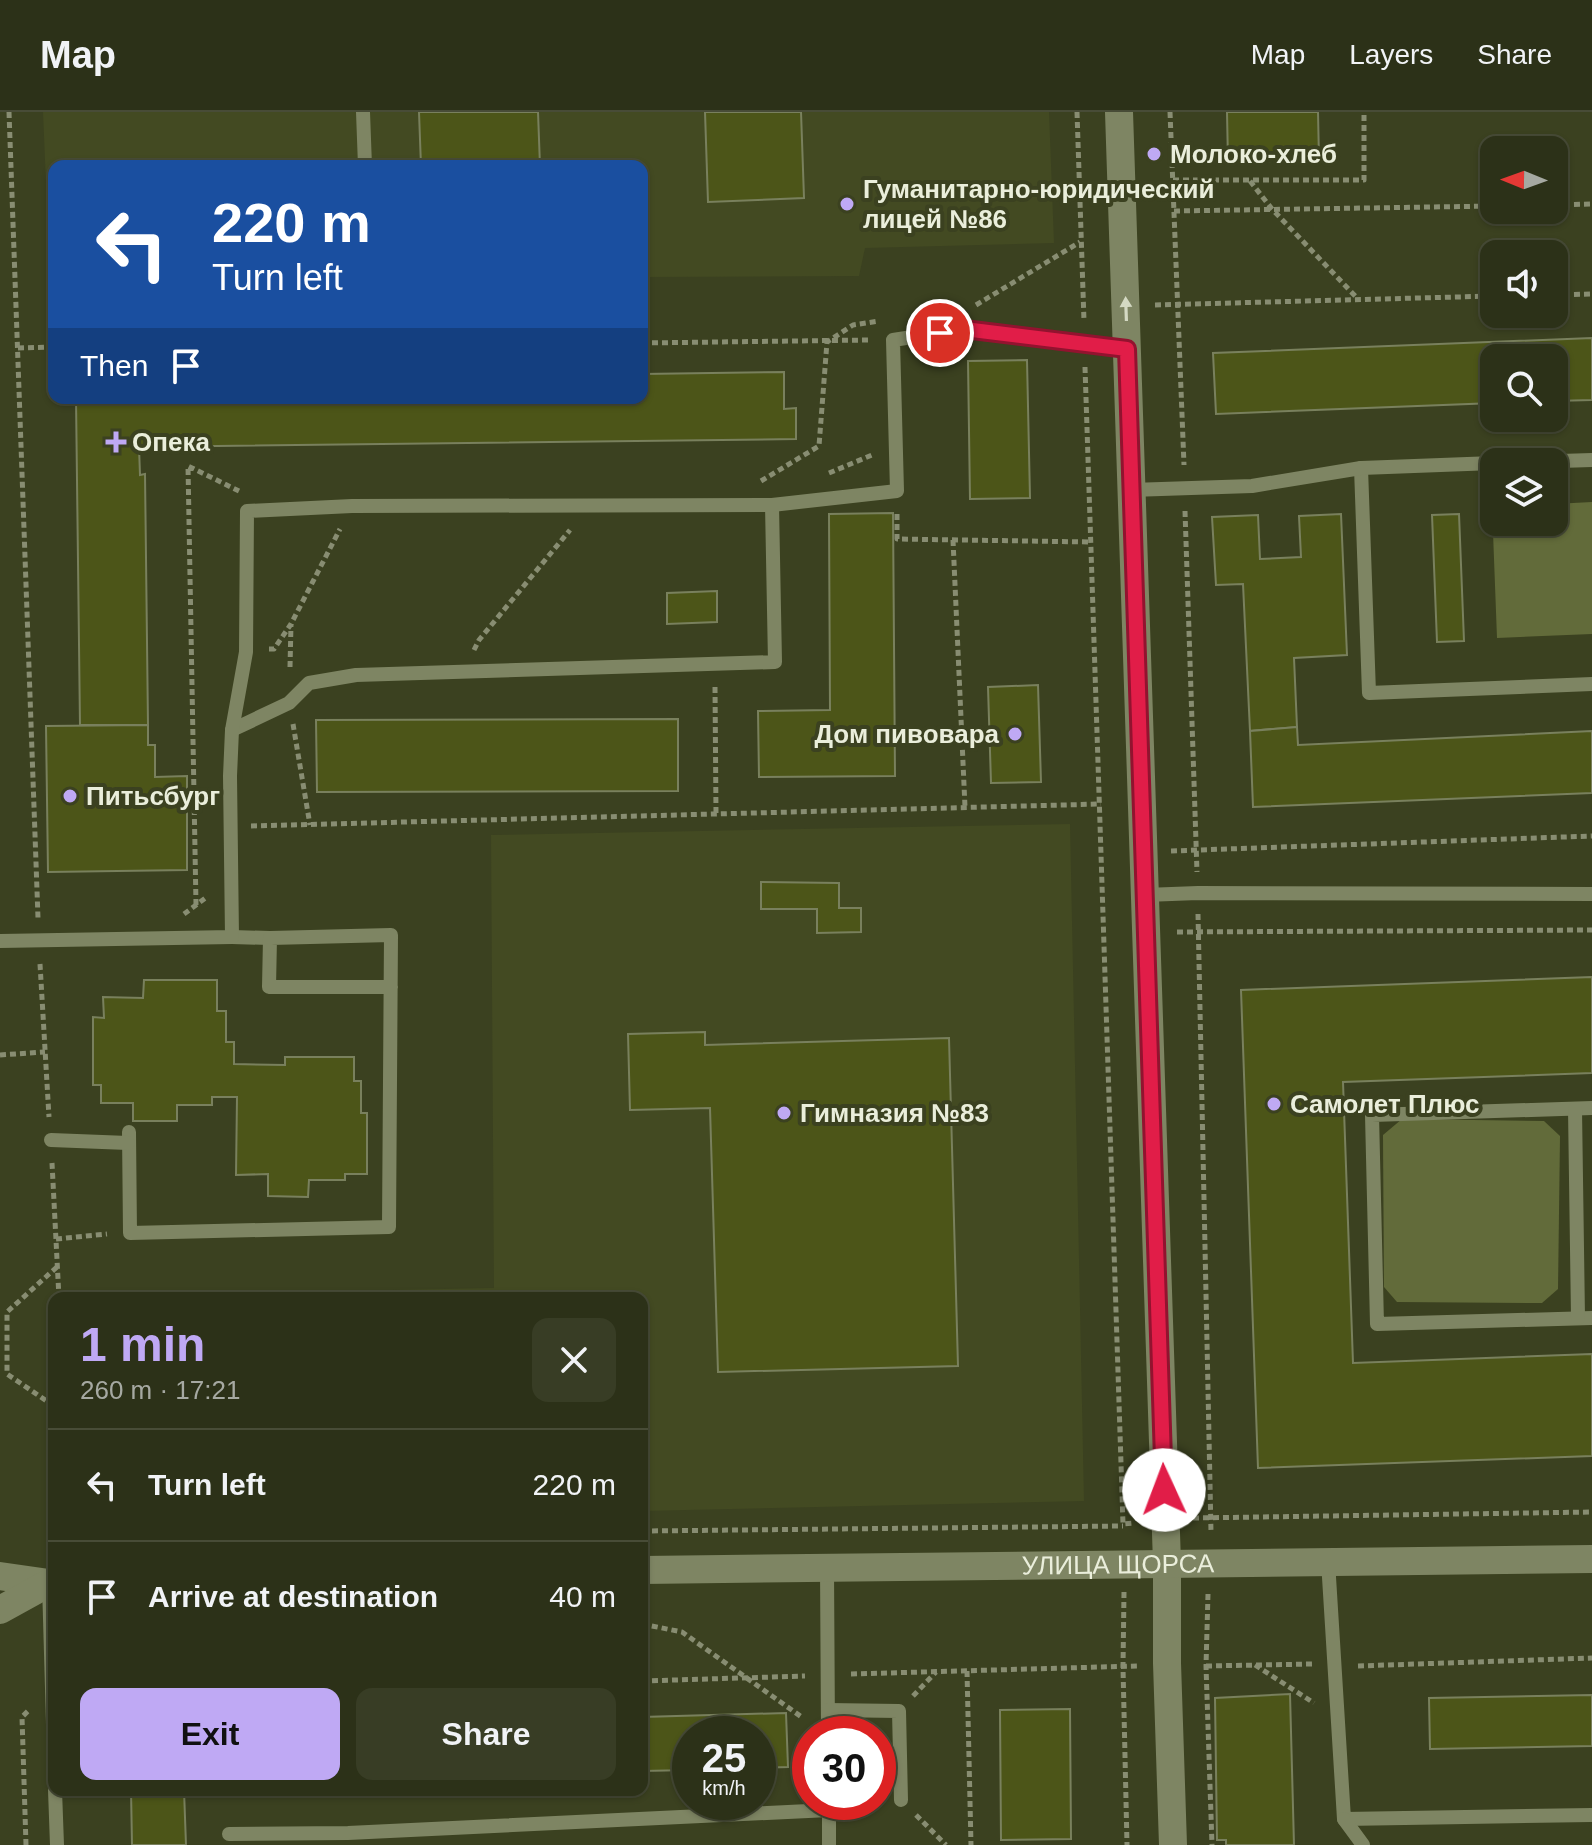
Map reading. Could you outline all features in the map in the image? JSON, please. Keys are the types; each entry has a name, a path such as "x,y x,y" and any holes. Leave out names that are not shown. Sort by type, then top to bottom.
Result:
{"street":[{"path":"1119,112 1167,1563 1173,1845"},
{"name":"УЛИЦА ЩОРСА","path":"648,1570 1592,1559"},
{"path":"0,1576 48,1582"},
{"path":"0,1610 48,1585"}],"lane":[{"path":"363,112 365,160"},
{"path":"232,937 229,827 232,730 246,652 247,511 352,506 772,505 897,491 893,340 964,329 1127,349"},
{"path":"1568,461 1592,460"},
{"path":"1131,490 1252,486 1361,468 1480,464"},
{"path":"1361,468 1369,693 1592,684"},
{"path":"232,730 289,703 309,683 356,675 775,662 772,505"},
{"path":"1145,895 1592,894"},
{"path":"0,941 391,935 389,1227 130,1233 128,1138 51,1140"},
{"path":"270,938 269,987 391,987"},
{"path":"1575,1109 1585,1318 1377,1324 1372,1115 1592,1108"},
{"path":"1328,1561 1344,1819 1363,1845"},
{"path":"827,1568 828,1716"},
{"path":"828,1710 899,1711 901,1800"},
{"path":"55,1796 57,1845"},
{"path":"229,1834 348,1839 792,1812"},
{"path":"1344,1819 1592,1815"},
{"path":"829,1820 829,1845"}],"path":[{"path":"9,112 39,941 59,1292"},
{"path":"1077,112 1123,1524 1212,1516 1592,1512"},
{"path":"1170,112 1178,304"},
{"path":"1173,180 1364,180 1364,112"},
{"path":"1249,180 1272,209 1358,299"},
{"path":"1568,205 1592,204"},
{"path":"1174,211 1480,206"},
{"path":"940,333 975,306 1081,241"},
{"path":"1568,295 1592,294"},
{"path":"1126,307 1480,296"},
{"path":"648,343 893,340"},
{"path":"765,487 750,487 819,446 827,342"},
{"path":"18,348 48,347"},
{"path":"825,475 897,444"},
{"path":"196,905 188,466 243,493"},
{"path":"897,491 897,539 1092,542"},
{"path":"463,673 479,640 590,505"},
{"path":"246,652 274,649 291,624 352,506"},
{"path":"953,540 965,807"},
{"path":"715,664 716,814"},
{"path":"194,828 1101,804"},
{"path":"1102,854 1592,836"},
{"path":"151,939 231,878"},
{"path":"1146,933 1592,930"},
{"path":"0,1055 45,1052"},
{"path":"56,1239 130,1233"},
{"path":"48,1402 7,1374 7,1312 58,1265"},
{"path":"648,1531 828,1527"},
{"path":"648,1625 682,1632 801,1716"},
{"path":"648,1681 1123,1667 1167,1663 1183,1666 1334,1666 1592,1658"},
{"path":"1254,1665 1338,1719"},
{"path":"1206,1666 1212,1845"},
{"path":"1123,1667 1127,1845"},
{"path":"967,1671 971,1845"},
{"path":"901,1800 946,1845"}],"shaded area":[{"name":"Гуманитарно-юридический лицей №86","path":"43,112 1049,112 1054,243 865,248 859,276 648,277 648,160 48,160 48,231"},
{"path":"1592,502 1592,634 1497,638 1493,536 1568,536 1568,503"},
{"name":"Гимназия №83","path":"1070,824 1084,1501 648,1511 648,1292 292,1292 494,1288 491,835"},
{"path":"1402,1119 1544,1121 1560,1136 1558,1289 1542,1303 1397,1302 1384,1287 1383,1135"}],"building":[{"path":"419,112 538,112 540,160 421,160"},
{"path":"705,112 801,112 804,198 708,202"},
{"path":"1227,112 1318,112 1319,160 1228,162"},
{"path":"1592,338 1592,400 1568,401 1568,344 1480,344 1480,404 1216,414 1213,353"},
{"path":"1027,360 1030,498 970,499 968,361"},
{"path":"784,372 784,409 796,408 796,439 139,447 140,475 145,474 148,725 80,725 76,404 648,404 648,374"},
{"path":"893,513 895,776 759,777 758,711 830,710 829,514"},
{"path":"1341,514 1347,655 1294,658 1297,727 1250,731 1243,584 1216,585 1212,517 1258,515 1260,559 1301,557 1299,516"},
{"path":"1459,514 1464,641 1437,642 1432,515"},
{"path":"717,591 717,622 667,624 667,593"},
{"name":"Дом пивовара","path":"1038,685 1041,782 991,783 988,687"},
{"path":"678,719 678,791 317,792 316,720"},
{"path":"148,725 148,745 155,745 155,777 187,776 187,870 48,872 46,726"},
{"path":"1297,727 1298,745 1592,731 1592,793 1253,807 1250,731"},
{"path":"761,882 839,883 839,908 861,908 861,932 817,933 817,909 761,909"},
{"path":"1592,977 1592,1073 1343,1082 1353,1363 1592,1354 1592,1456 1258,1468 1241,990"},
{"path":"144,980 217,980 217,1011 226,1011 226,1042 234,1042 234,1064 285,1065 285,1057 354,1057 354,1081 361,1081 361,1113 367,1113 367,1174 345,1174 345,1180 309,1180 308,1197 268,1196 268,1174 236,1175 237,1097 212,1097 212,1105 177,1105 177,1121 133,1121 133,1103 101,1103 101,1085 93,1085 93,1017 104,1018 103,997 143,998"},
{"path":"705,1032 705,1045 949,1038 958,1366 718,1372 710,1108 630,1110 628,1034"},
{"path":"1290,1694 1294,1845 1226,1845 1226,1840 1217,1840 1215,1698"},
{"path":"1592,1695 1592,1746 1430,1749 1429,1698"},
{"path":"1070,1709 1071,1839 1001,1840 1000,1710"},
{"path":"786,1713 788,1767 776,1767 776,1716 678,1716"},
{"path":"672,1716 672,1770 648,1771 648,1717"},
{"path":"131,1796 184,1796 186,1845 132,1845"}],"place":[{"name":"Молоко-хлеб","path":"1154,154"},
{"name":"Гуманитарно-юридический лицей №86","path":"847,204"},
{"name":"Опека","path":"116,442"},
{"name":"Дом пивовара","path":"1015,734"},
{"name":"Питьсбург","path":"70,796"},
{"name":"Самолет Плюс","path":"1274,1104"},
{"name":"Гимназия №83","path":"784,1113"}],"route":[{"path":"940,333 964,329 1127,349 1164,1490"}]}
